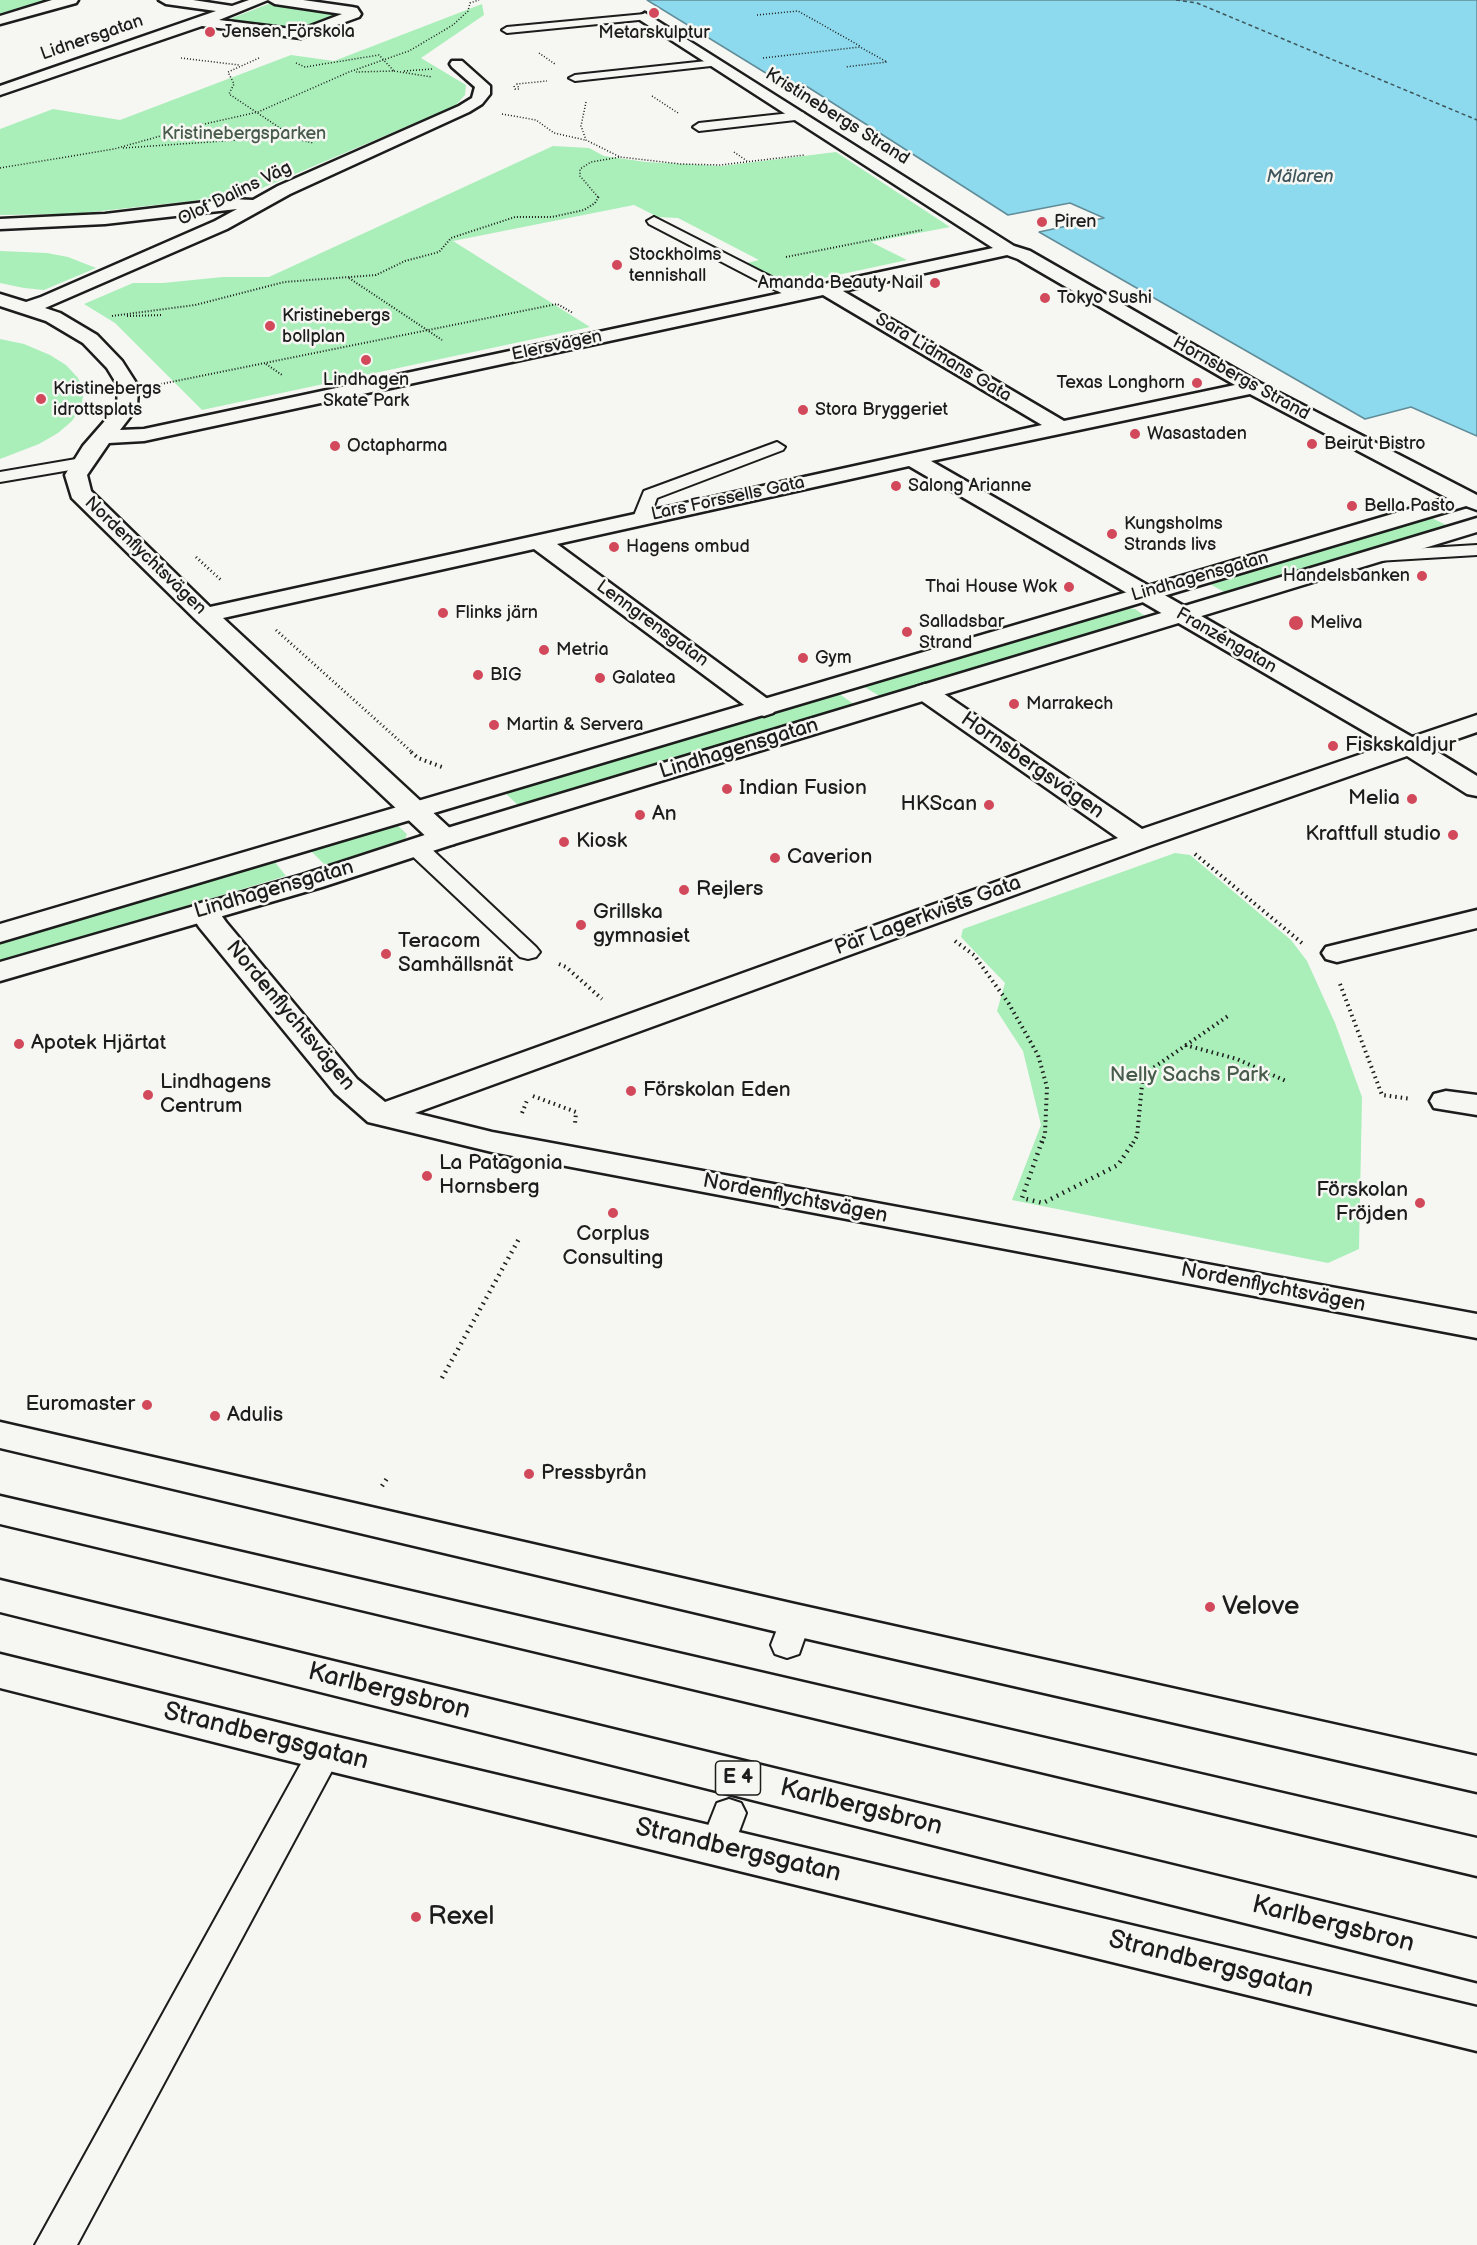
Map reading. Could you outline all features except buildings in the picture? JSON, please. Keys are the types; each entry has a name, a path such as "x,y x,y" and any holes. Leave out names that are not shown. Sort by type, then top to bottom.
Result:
{"main road":[{"path":"0,20 71,0"},
{"path":"166,0 231,10"},
{"name":"Lidnersgatan","path":"0,91 262,0"},
{"path":"199,21 301,34 354,14 352,11 275,0"},
{"name":"Kristinebergs Strand","path":"645,17 1008,250"},
{"name":"Olof Dalins Väg","path":"27,308 210,230 284,190 464,109 477,101 482,94 483,86 456,64"},
{"path":"0,224 105,219 230,204 257,205"},
{"name":"Elersvägen","path":"105,437 129,437 1008,250"},
{"name":"Hornsbergs Strand","path":"1008,250 1024,255 1252,387 1472,501"},
{"name":"Sara Lidmans Gata","path":"826,288 1060,427"},
{"path":"0,300 53,317 90,339 120,372 128,386 127,408 82,463"},
{"name":"Lars Forssells Gata","path":"205,615 912,459 1252,387"},
{"name":"Franzéngatan","path":"912,459 1477,788"},
{"name":"Nordenflychtsvägen","path":"82,463 76,475 80,493 205,615 444,838"},
{"name":"Lindhagensgatan","path":"0,933 764,708 1144,593 1472,501"},
{"name":"Lindhagensgatan","path":"0,972 312,881 444,838 1477,525"},
{"name":"Lenngrensgatan","path":"538,541 764,708"},
{"name":"Hornsbergsvägen","path":"925,692 1153,835"},
{"name":"Pär Lagerkvists Gata","path":"380,1115 1153,835 1477,723"},
{"name":"Nordenflychtsvägen","path":"204,911 214,927 346,1086 380,1115 492,1142 1477,1326"},
{"path":"1323,951 1477,919"},
{"path":"0,1435 791,1633 1477,1774"},
{"path":"0,1510 1477,1857"},
{"name":"Karlbergsbron","path":"0,1596 1477,1960"},
{"name":"Strandbergsgatan","path":"0,1671 325,1752 724,1830 1477,2029"}],"lane":[{"path":"507,30 645,17"},
{"path":"575,78 716,63"},
{"path":"699,127 800,116"},
{"path":"654,221 796,295"},
{"path":"642,518 650,495 777,447"},
{"path":"0,477 82,463"},
{"path":"1377,556 1477,550"},
{"path":"416,847 528,952"},
{"path":"55,2245 325,1752"}],"path":[{"path":"114,149 200,125 258,112 349,72 385,61 409,51 453,25 468,11 470,3 479,0"},
{"path":"757,15 798,11 887,62 845,67"},
{"path":"756,59 860,47"},
{"path":"295,62 305,67 379,55 394,72 441,77"},
{"path":"266,56 228,72 234,84 229,94 296,139"},
{"path":"215,62 240,65"},
{"path":"349,72 394,72 438,68"},
{"path":"498,113 536,120 555,134 586,140"},
{"path":"0,168 114,149 253,139 296,139 319,144"},
{"path":"112,316 195,305 285,282 375,275 405,261 439,252 451,238 515,217 552,217 584,210 595,204 599,196 580,176 579,169 591,162 620,157"},
{"path":"783,258 964,221"},
{"path":"349,278 443,341"},
{"path":"161,384 557,304"},
{"path":"121,315 133,317 163,315"},
{"path":"129,437 156,408 162,396 161,384 156,375"},
{"path":"195,555 418,758 429,764 446,768"},
{"path":"1153,835 1323,951"},
{"path":"950,937 974,955 1009,1004 1038,1055 1047,1087 1045,1134 1022,1198 1043,1203 1118,1165 1137,1136 1143,1075 1228,1016"},
{"path":"566,967 586,984"},
{"path":"1340,983 1382,1095 1400,1097"},
{"path":"1185,1044 1237,1059 1286,1081"},
{"path":"520,1116 529,1095 576,1112 576,1121"},
{"path":"442,1378 520,1238"}],"green space":[{"path":"0,0 48,0 0,14"},
{"path":"271,3 337,13 338,16 295,30 227,20"},
{"name":"Kristinebergsparken","path":"482,4 484,15 421,58 466,85 465,95 455,106 260,189 192,201 74,214 0,215 0,129 53,109 120,120 291,55 334,61"},
{"path":"553,146 589,148 604,156 646,162 721,166 836,152 950,227 871,242 907,260 787,286 743,264 759,260 678,218 658,217 634,205 453,241 590,327 202,410 115,323 84,304 133,283 163,283 223,277 269,277"},
{"path":"0,251 47,253 68,257 96,268 44,290 24,288 0,283"},
{"name":"Kristinebergs idrottsplats","path":"0,339 24,344 50,355 66,365 78,378 84,391 81,407 72,421 58,433 39,444 0,459"},
{"path":"1430,517 1448,526 1226,593 1208,583"},
{"path":"1124,608 1135,609 1145,616 881,697 863,686"},
{"path":"838,693 855,705 519,806 504,792"},
{"path":"390,823 397,825 407,834 405,839 325,865 308,848"},
{"name":"Nelly Sachs Park","path":"1175,853 1190,855 1291,940 1307,961 1335,1023 1362,1097 1359,1249 1328,1263 1012,1200 1041,1125 1023,1051 997,1011 1005,983 961,937 963,929"},
{"path":"274,861 286,876 0,962 0,942"}],"water":[{"name":"Mälaren","path":"647,0 1477,0 1477,436 1411,407 1365,419 1039,232 1104,218 1070,203 1008,215 803,84 787,86"}],"ferry route":[{"path":"1176,0 1197,3 1477,120"}],"place":[{"name":"Metarskulptur","path":"654,13"},
{"name":"Jensen Förskola","path":"210,32"},
{"name":"Piren","path":"1042,222"},
{"name":"Stockholms tennishall","path":"617,265"},
{"name":"Amanda Beauty Nail","path":"935,283"},
{"name":"Tokyo Sushi","path":"1045,298"},
{"name":"Kristinebergs bollplan","path":"270,326"},
{"name":"Lindhagen Skate Park","path":"366,360"},
{"name":"Texas Longhorn","path":"1197,383"},
{"name":"Kristinebergs idrottsplats","path":"41,399"},
{"name":"Stora Bryggeriet","path":"803,410"},
{"name":"Wasastaden","path":"1135,434"},
{"name":"Beirut Bistro","path":"1312,444"},
{"name":"Octapharma","path":"335,446"},
{"name":"Salong Arianne","path":"896,486"},
{"name":"Bella Pasto","path":"1352,506"},
{"name":"Kungsholms Strands livs","path":"1112,534"},
{"name":"Hagens ombud","path":"614,547"},
{"name":"Handelsbanken","path":"1422,576"},
{"name":"Thai House Wok","path":"1069,587"},
{"name":"Flinks järn","path":"443,613"},
{"name":"Meliva","path":"1296,623"},
{"name":"Salladsbar Strand","path":"907,632"},
{"name":"Metria","path":"544,650"},
{"name":"Gym","path":"803,658"},
{"name":"BIG","path":"478,675"},
{"name":"Galatea","path":"600,678"},
{"name":"Marrakech","path":"1014,704"},
{"name":"Martin & Servera","path":"494,725"},
{"name":"Fiskskaldjur","path":"1333,746"},
{"name":"Indian Fusion","path":"727,789"},
{"name":"Melia","path":"1412,799"},
{"name":"HKScan","path":"989,805"},
{"name":"An","path":"640,815"},
{"name":"Kraftfull studio","path":"1453,835"},
{"name":"Kiosk","path":"564,842"},
{"name":"Caverion","path":"775,858"},
{"name":"Rejlers","path":"684,890"},
{"name":"Grillska gymnasiet","path":"581,925"},
{"name":"Teracom Samhällsnät","path":"386,954"},
{"name":"Apotek Hjärtat","path":"19,1044"},
{"name":"Förskolan Eden","path":"631,1091"},
{"name":"Lindhagens Centrum","path":"148,1095"},
{"name":"La Patagonia Hornsberg","path":"427,1176"},
{"name":"Förskolan Fröjden","path":"1420,1203"},
{"name":"Corplus Consulting","path":"613,1213"},
{"name":"Euromaster","path":"147,1405"},
{"name":"Adulis","path":"215,1416"},
{"name":"Pressbyrån","path":"529,1474"},
{"name":"Velove","path":"1210,1607"},
{"name":"Rexel","path":"416,1917"}]}
